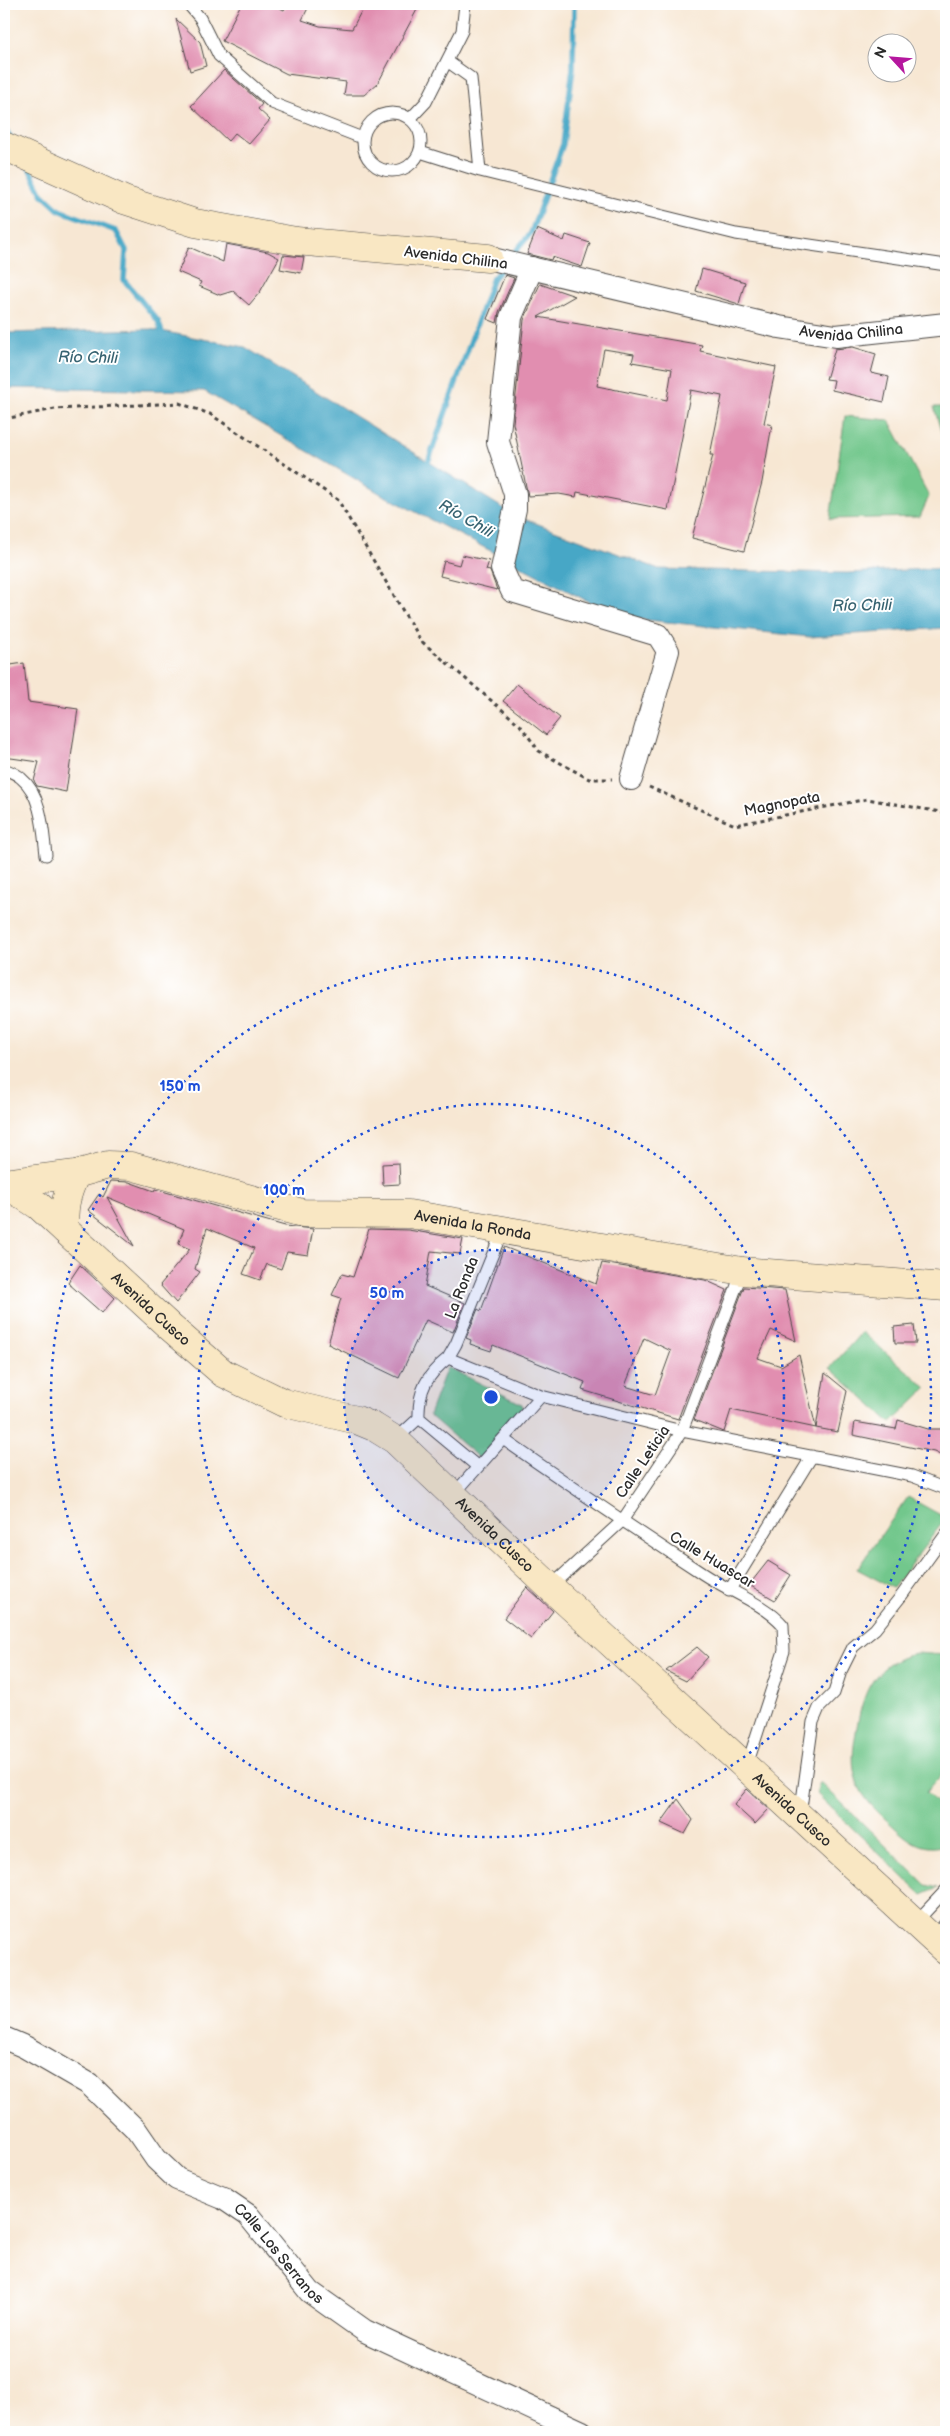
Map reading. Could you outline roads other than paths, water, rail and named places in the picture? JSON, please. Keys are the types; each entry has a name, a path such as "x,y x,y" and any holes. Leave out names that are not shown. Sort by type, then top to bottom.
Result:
{"street":[{"name":"Avenida Chilina","path":"4,146 124,200 196,223 296,241 488,258 779,327 836,336 946,324"},
{"path":"524,267 511,317 498,442 515,494 515,509 502,569 512,591 658,635 663,643 668,652 631,779"},
{"name":"Avenida la Ronda","path":"4,1183 76,1174 108,1165 131,1166 302,1213 409,1214 742,1271 946,1288"},
{"path":"65,1230 64,1208 67,1191 76,1174"},
{"name":"Avenida Cusco","path":"4,1183 39,1206 170,1327 223,1372 284,1403 357,1420 374,1427 395,1440 550,1587 800,1815 935,1934"},
{"name":"Calle Los Serranos","path":"4,2038 25,2046 89,2084 136,2130 156,2159 178,2179 223,2198 248,2215 310,2292 365,2331 582,2432"}],"lane":[{"path":"188,4 200,18 219,56 272,103 362,138"},
{"path":"410,119 426,102 462,31 465,4"},
{"path":"447,61 471,78 485,172"},
{"path":"401,114 410,119 420,134 420,152 407,168 388,172 378,169 370,163 362,147 362,138 369,124 381,115 401,114"},
{"path":"420,152 485,172 736,234 946,265"},
{"path":"4,769 21,777 32,790 43,830 46,855"},
{"name":"La Ronda","path":"448,1358 456,1344 503,1229"},
{"name":"Calle Leticia","path":"550,1587 622,1521 682,1431 742,1271"},
{"path":"478,1467 419,1418 418,1399 432,1370 448,1358 541,1396 682,1431 912,1476 946,1489"},
{"path":"454,1494 541,1396"},
{"path":"395,1440 419,1418"},
{"name":"Calle Huascar","path":"504,1439 622,1521 729,1591 761,1606 783,1625 785,1634 784,1651 747,1766"},
{"path":"729,1591 812,1456"},
{"path":"800,1815 813,1722 819,1708 834,1693 840,1671 853,1647 875,1629 946,1534"},
{"path":"935,1934 946,1890"}],"water":[{"name":"Río Chili","path":"150,329 245,347 514,515 659,569 847,573 946,568 946,628 810,637 618,617 381,494 204,391 4,388 4,333"}],"waterway":[{"path":"510,258 531,233 563,144 573,68 574,4"},
{"path":"4,128 11,139"},
{"path":"29,168 42,194 59,210 116,231 126,250 124,280 158,321 164,338"},
{"path":"426,468 493,278 503,267"}]}
